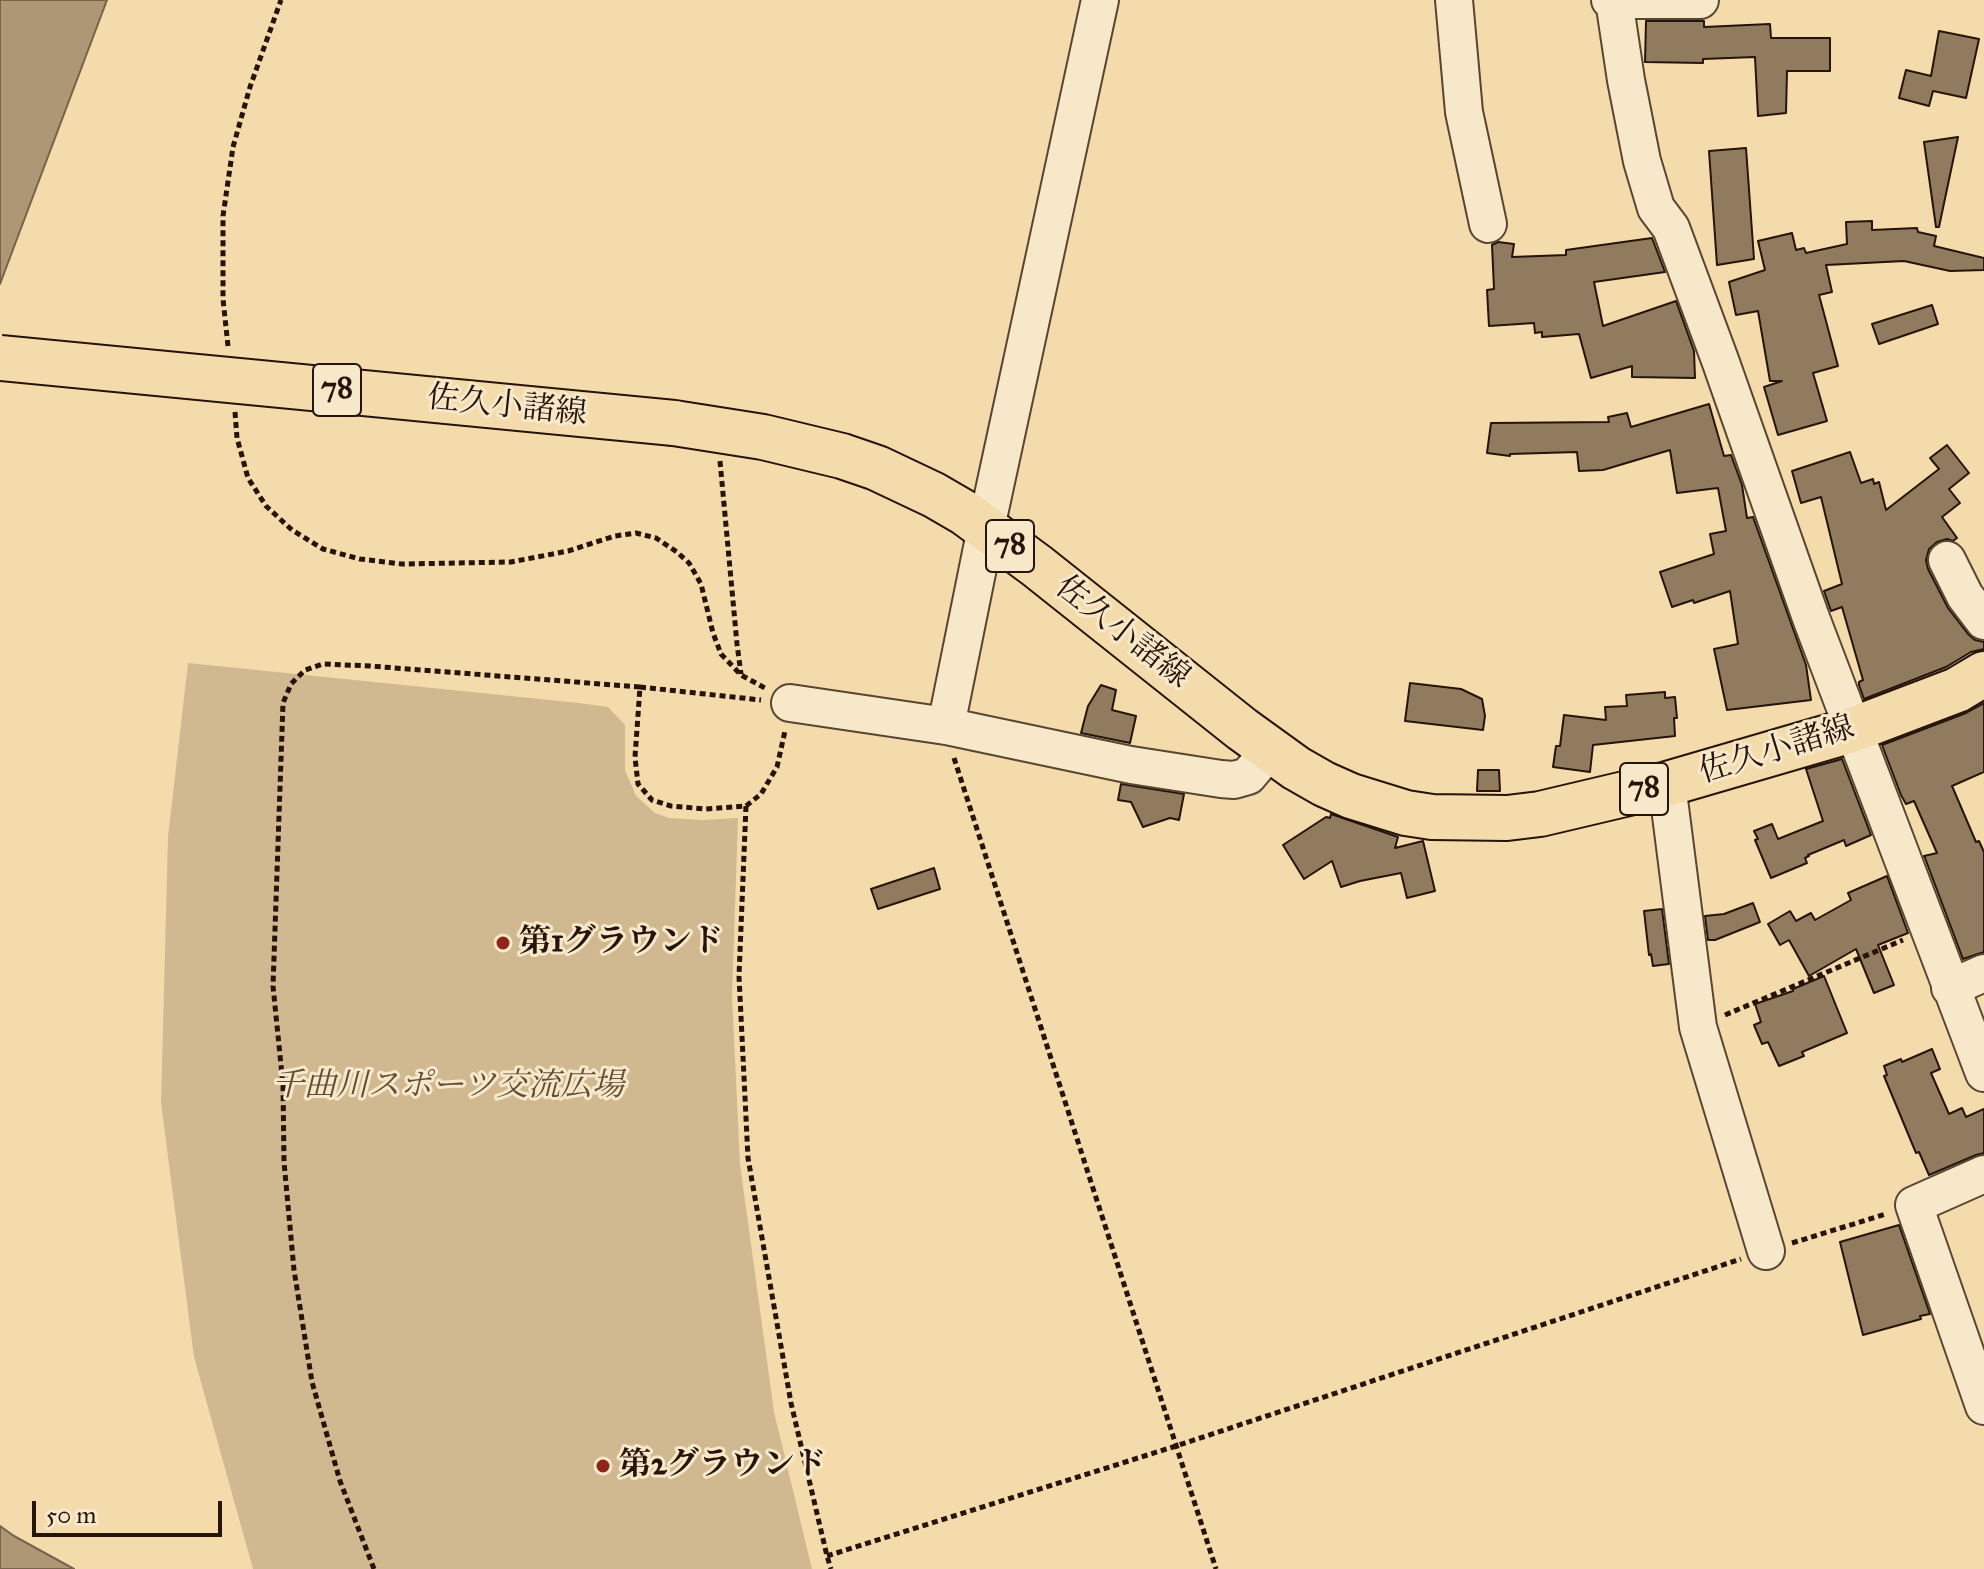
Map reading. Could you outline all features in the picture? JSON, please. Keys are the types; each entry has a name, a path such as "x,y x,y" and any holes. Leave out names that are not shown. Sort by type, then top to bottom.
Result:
{"main road":[{"name":"佐久小諸線","path":"0,358 695,426 800,445 877,468 934,495 986,528 1270,750 1324,784 1406,813 1432,817 1507,818 1540,814 1667,784 1852,730 1957,690 1984,674"}],"street":[{"path":"946,726 1100,0"},
{"path":"1454,0 1464,112 1488,224"},
{"path":"1700,0 1612,0 1642,161 1656,208 1671,228 1852,730 1984,1073"},
{"path":"1947,560 1965,596 1984,621"},
{"path":"790,703 946,726 1131,765 1221,779 1234,780 1248,776 1270,750"},
{"path":"1667,784 1698,1027 1766,1251"},
{"path":"1950,988 1984,973"},
{"path":"1984,1174 1914,1205 1984,1406"}],"path":[{"path":"695,426 741,675"},
{"path":"374,1569 340,1481 316,1396 294,1270 284,1162 283,1085 273,986 283,703 291,684 305,670 323,664 640,687 790,703 777,767 761,794 746,806 705,809 671,806 652,800 638,784 635,757 640,687"},
{"path":"946,726 956,766 1216,1569"},
{"path":"746,806 739,976 748,1158 791,1403 831,1569"},
{"path":"1698,1027 1928,929"},
{"path":"827,1556 1176,1446 1914,1205"}],"green space":[{"name":"千曲川スポーツ交流広場","path":"188,663 608,707 625,725 625,770 636,796 655,813 669,818 702,820 738,818 732,996 740,1164 774,1412 812,1569 253,1569 194,1357 161,1103 168,837"}],"shaded area":[{"path":"0,0 107,0 0,284"},
{"path":"0,1526 14,1536 74,1569 0,1569"}],"building":[{"path":"1646,21 1704,21 1704,27 1770,24 1771,38 1830,38 1830,71 1787,71 1786,113 1758,116 1755,57 1703,59 1703,63 1645,62"},
{"path":"1939,31 1979,39 1966,98 1933,91 1929,106 1899,98 1906,70 1931,76"},
{"path":"1958,137 1939,227 1936,227 1924,142"},
{"path":"1746,148 1754,259 1717,265 1709,151"},
{"path":"1872,221 1872,230 1917,228 1918,232 1936,236 1934,246 1984,258 1984,270 1950,271 1904,261 1826,265 1832,292 1819,295 1838,366 1813,373 1827,421 1778,435 1764,387 1782,381 1770,381 1758,311 1736,315 1729,282 1765,270 1758,241 1792,233 1796,250 1804,248 1806,253 1847,244 1846,222"},
{"path":"1652,238 1665,272 1594,282 1603,326 1676,301 1694,351 1695,378 1632,377 1632,366 1591,378 1579,334 1542,337 1542,332 1535,333 1534,323 1489,326 1487,290 1494,289 1492,245 1498,242 1514,244 1512,257 1566,255 1566,250"},
{"path":"1932,305 1938,324 1879,344 1872,324"},
{"path":"1709,404 1724,456 1731,455 1742,485 1747,518 1753,517 1806,665 1811,700 1727,710 1714,649 1738,644 1730,591 1672,607 1660,572 1714,554 1710,534 1726,531 1718,488 1677,493 1670,450 1603,470 1579,471 1577,452 1510,456 1487,453 1491,423 1609,422 1608,417 1627,413 1631,427"},
{"path":"1947,445 1969,473 1949,489 1960,503 1942,517 1957,538 1937,542 1929,549 1926,560 1948,608 1968,634 1984,642 1984,649 1864,699 1859,685 1863,680 1842,607 1831,611 1824,591 1842,584 1821,497 1801,503 1792,471 1850,452 1861,483 1873,479 1874,484 1879,482 1886,510 1939,469 1930,458"},
{"path":"1410,683 1461,689 1482,699 1485,716 1483,730 1405,721"},
{"path":"1101,685 1116,690 1112,710 1136,716 1130,743 1081,733 1088,706"},
{"path":"1665,692 1665,698 1675,697 1675,736 1593,745 1590,772 1553,767 1556,746 1560,746 1564,715 1606,720 1605,707 1627,706 1626,695"},
{"path":"1984,703 1984,772 1952,786 1976,842 1979,841 1984,852 1984,952 1963,959 1924,856 1937,853 1914,801 1906,804 1901,795 1882,745"},
{"path":"1842,759 1871,835 1846,846 1844,840 1808,855 1805,858 1807,863 1771,878 1754,831 1772,824 1778,839 1823,821 1806,769"},
{"path":"1478,770 1499,770 1500,791 1477,791"},
{"path":"1121,784 1184,794 1179,820 1170,818 1143,827 1131,802 1118,800"},
{"path":"1331,814 1398,837 1395,848 1423,841 1435,891 1407,898 1401,873 1341,887 1332,861 1304,879 1283,845 1326,817 1330,818"},
{"path":"934,868 940,889 878,909 871,889"},
{"path":"1887,876 1908,933 1878,945 1894,985 1874,993 1856,949 1809,976 1789,940 1780,945 1768,924 1790,911 1796,921 1811,913 1815,920 1851,900 1848,893"},
{"path":"1753,903 1760,922 1708,940 1705,916 1724,914"},
{"path":"1662,909 1669,964 1653,966 1644,911"},
{"path":"1824,976 1847,1033 1802,1052 1804,1056 1779,1066 1768,1042 1762,1044 1754,1025 1761,1022 1755,1004"},
{"path":"1932,1049 1940,1069 1931,1073 1949,1114 1962,1108 1966,1117 1984,1109 1984,1153 1929,1175 1919,1152 1916,1153 1884,1076 1887,1075 1884,1066"},
{"path":"1899,1225 1930,1314 1863,1335 1840,1242"}],"place":[{"name":"第1グラウンド","path":"503,943"},
{"name":"第2グラウンド","path":"603,1466"}]}
